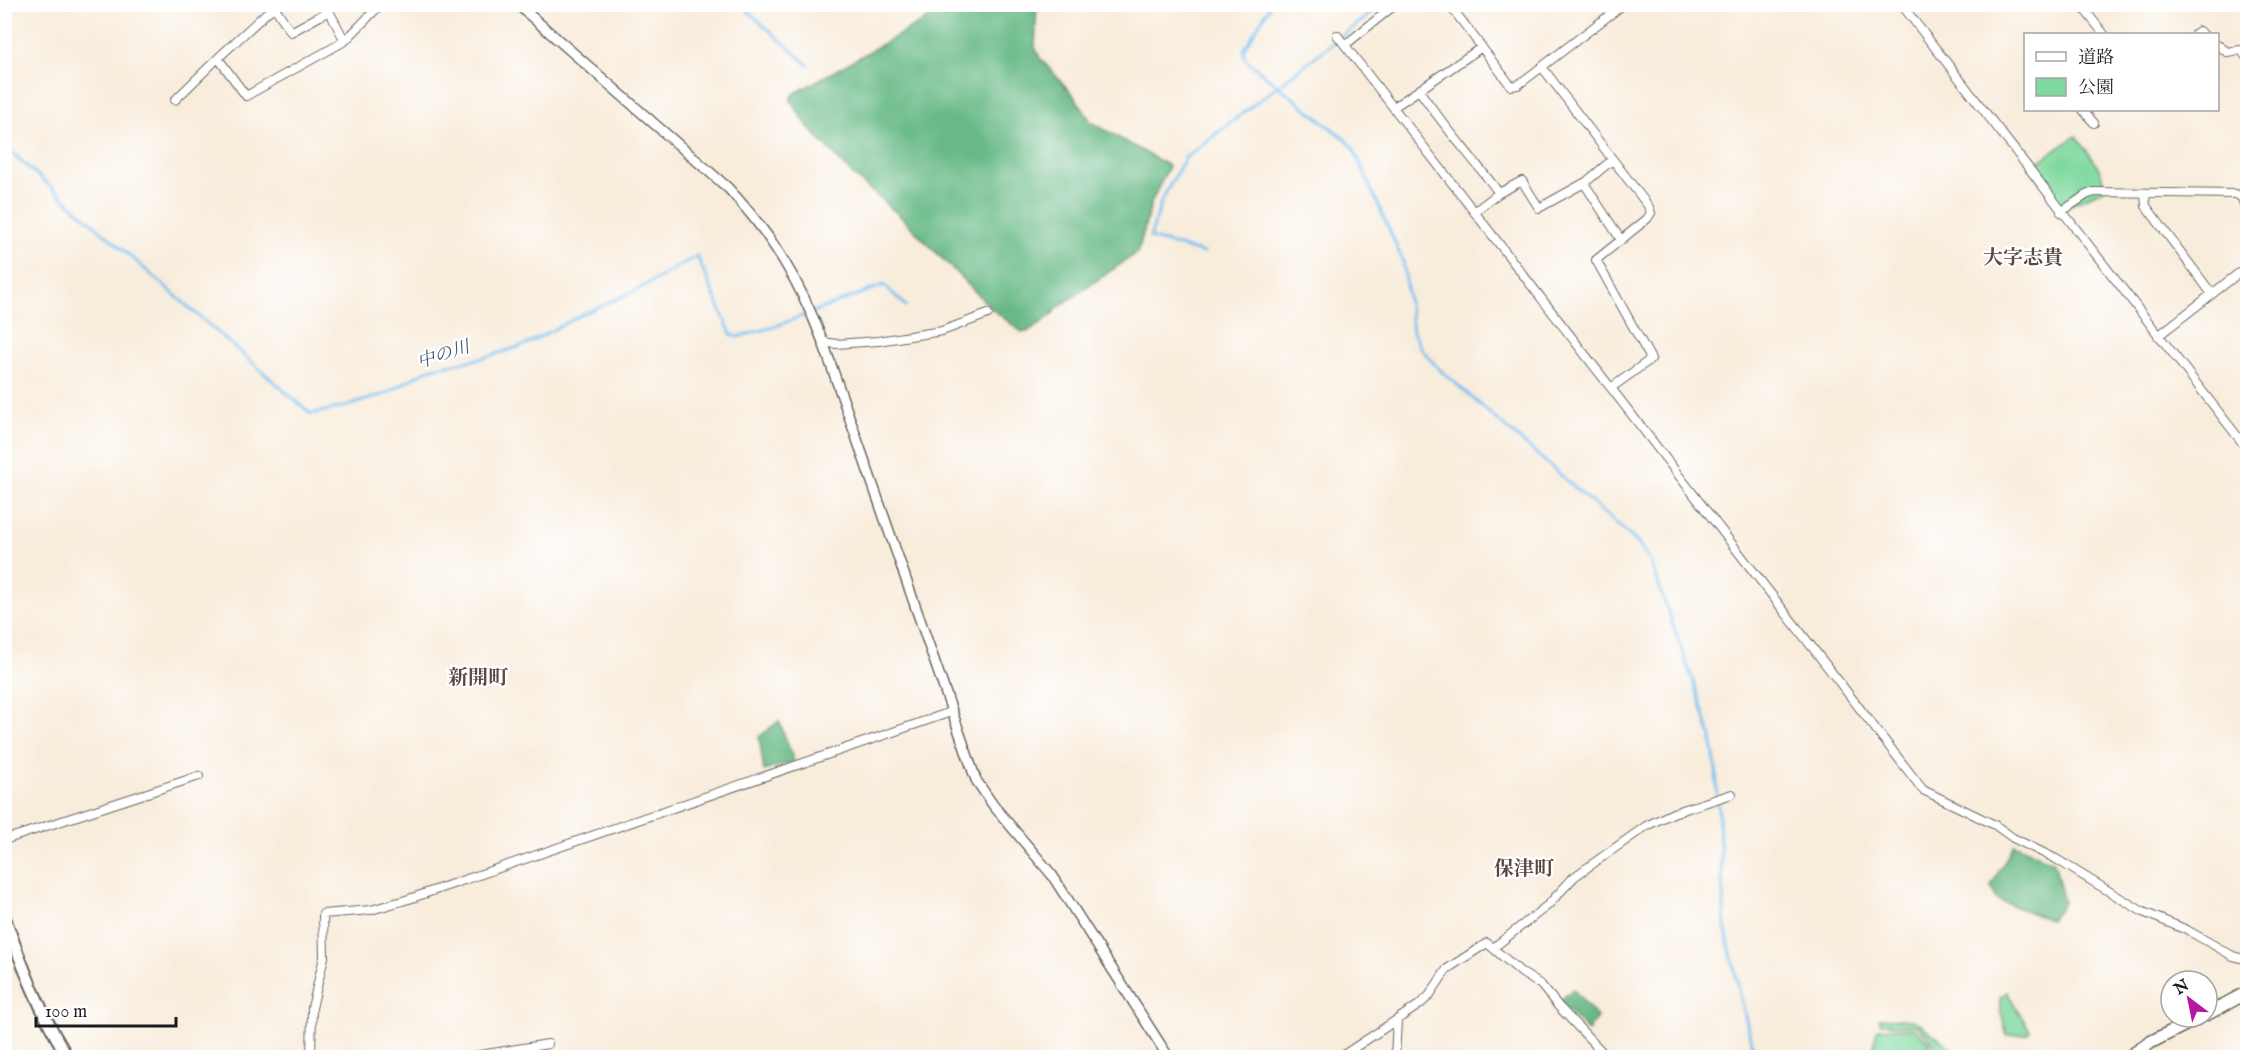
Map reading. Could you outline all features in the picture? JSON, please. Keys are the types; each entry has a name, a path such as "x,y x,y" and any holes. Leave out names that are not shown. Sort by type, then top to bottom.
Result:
{"main road":[{"path":"4,915 30,988 68,1058"},
{"path":"2219,1007 2247,992"},
{"path":"2128,1058 2151,1042 2176,1029"}],"street":[{"path":"4,9 11,4"},
{"path":"218,58 246,96 345,41 381,4"},
{"path":"517,4 728,188 754,216 785,260 812,312 823,342 971,772 980,788 1052,875 1169,1058"},
{"path":"1396,4 1341,40 1923,790 1995,825 2013,838 2056,859 2143,912 2187,930 2233,956 2247,960"},
{"path":"1449,4 1511,86 1518,85 1624,4"},
{"path":"1901,4 2247,450"},
{"path":"2080,4 2103,33"},
{"path":"175,100 273,5 291,32 329,11 345,41"},
{"path":"2219,46 2227,52 2241,50 2247,59"},
{"path":"1394,107 1482,47"},
{"path":"1542,67 1649,207 1651,213 1596,260 1651,359 1611,388"},
{"path":"1419,90 1435,113 1473,156 1499,193"},
{"path":"2084,111 2094,123"},
{"path":"1473,212 1499,193 1522,181 1539,208 1584,183 1612,160"},
{"path":"1584,183 1621,240"},
{"path":"2061,212 2094,192 2235,194 2242,198 2247,218"},
{"path":"2145,193 2146,206 2212,294"},
{"path":"2158,336 2247,266"},
{"path":"823,342 836,344 942,331 988,314"},
{"path":"311,1058 312,1008 324,957 323,914 371,910 409,899 951,712"},
{"path":"4,840 199,776"},
{"path":"1493,948 1548,904 1574,877 1651,823 1673,813 1732,794"},
{"path":"1339,1058 1397,1021 1429,996 1447,969 1487,943 1522,973 1541,985 1559,1008 1608,1058"},
{"path":"1395,1058 1397,1021"},
{"path":"461,1058 548,1044"}],"green space":[{"path":"952,5 1037,5 1035,47 1040,58 1075,97 1091,122 1167,165 1168,168 1152,201 1138,252 1027,332 1022,332 992,309 901,217 852,174 808,127 791,101 795,93"},
{"path":"2076,136 2099,169 2103,190 2061,209 2030,168"},
{"path":"779,721 794,761 764,771 759,737"},
{"path":"2014,844 2054,862 2064,903 2050,920 1997,900 1991,886"},
{"path":"1573,989 1597,1017 1588,1031 1559,1002"},
{"path":"2007,992 2030,1031 2027,1034 2007,1035 2000,1009 2000,998"},
{"path":"1879,1018 1912,1020 1920,1024 1956,1052 1957,1057 1941,1057 1938,1049 1918,1026 1881,1024"},
{"path":"1877,1029 1916,1029 1931,1045 1936,1057 1871,1057"}],"waterway":[{"path":"740,4 808,65"},
{"path":"1271,4 1244,50 1244,56 1247,61 1353,148 1403,261 1413,332 1420,347 1438,368 1637,542 1650,561 1712,741 1716,770 1725,927 1751,1042 1759,1058"},
{"path":"1204,253 1150,238 1162,200 1185,158 1383,4"},
{"name":"中の川","path":"4,146 311,414 385,394 429,369 483,358 525,345 583,314 639,289 697,256 731,334 737,337 773,327 884,285 906,306"}],"district":[{"name":"大字志貴","path":"2023,257"},
{"name":"新開町","path":"478,677"},
{"name":"保津町","path":"1524,868"}]}
